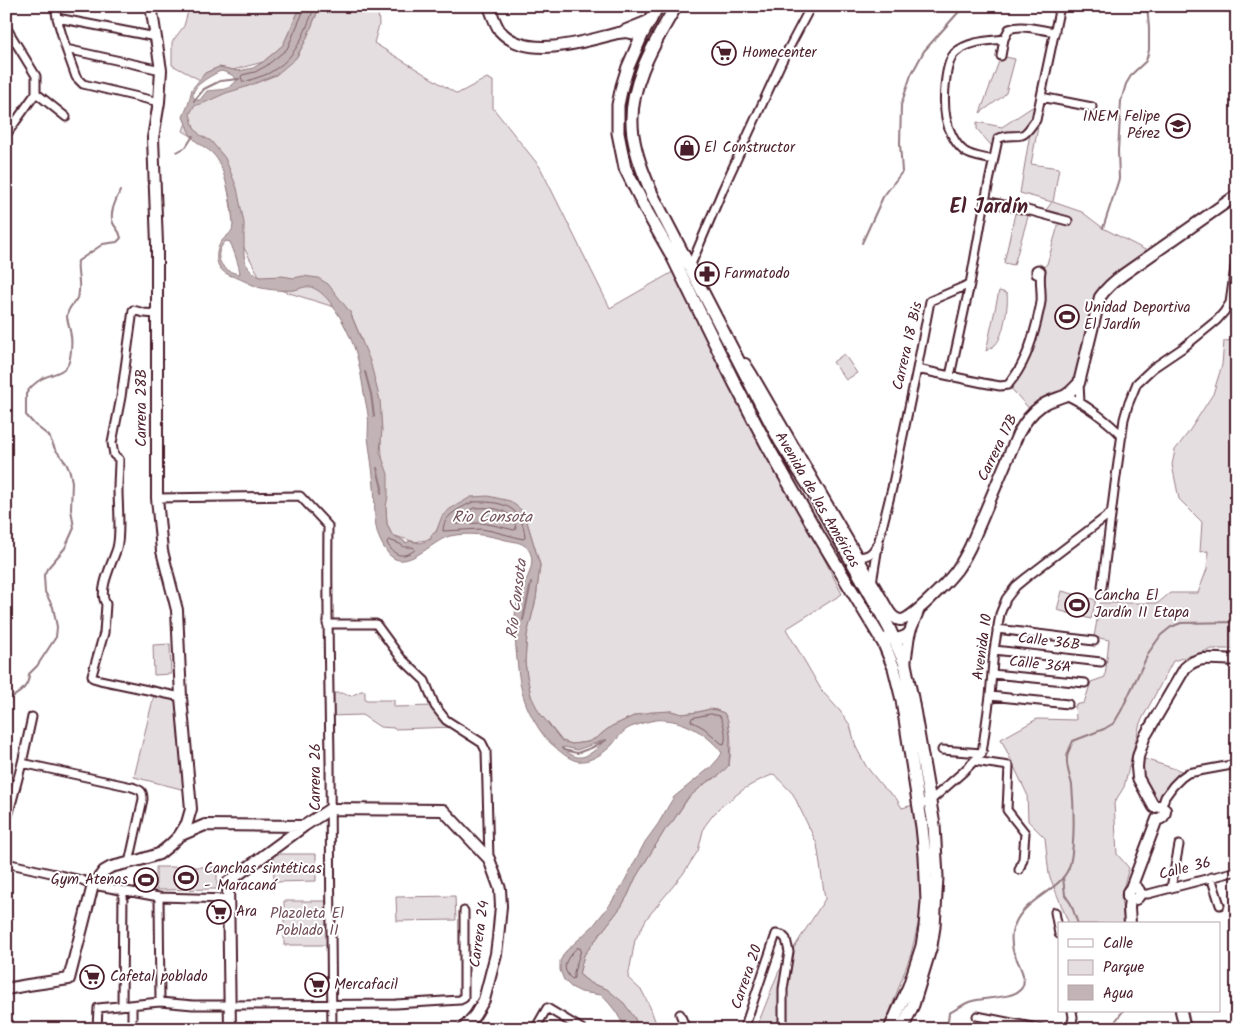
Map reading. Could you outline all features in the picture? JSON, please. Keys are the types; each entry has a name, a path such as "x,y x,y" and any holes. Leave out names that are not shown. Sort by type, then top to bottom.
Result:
{"main road":[{"name":"Avenida de las Américas","path":"658,6 642,35 628,67 618,105 618,133 625,168 671,254 768,447 884,644 894,668 924,803 934,826 936,853 934,927 928,960 913,1005 902,1029"},
{"name":"Avenida de las Américas","path":"676,6 642,71 635,90 632,110 633,134 640,164 652,194 780,441 812,492 872,597 889,628 905,664 912,698 924,803 926,856 925,927 922,946 909,986 890,1029"},
{"path":"671,254 684,270 690,267"},
{"path":"793,490 801,487 804,490 829,530 846,551"},
{"path":"860,604 868,610 882,633 888,638 901,638 909,634"}],"street":[{"path":"55,6 66,49 76,77 83,84 159,102"},
{"path":"489,6 498,29 507,37 520,44 548,47 564,46 618,33 626,32 642,35"},
{"path":"690,267 723,188 782,61 811,6"},
{"path":"950,376 998,139 1003,136 1022,135 1027,132 1036,120 1060,6"},
{"name":"Carrera 28B","path":"149,7 161,70 159,102 153,138 156,244 157,498 162,551 177,610 181,697 191,809 188,823 179,836"},
{"path":"57,18 156,37"},
{"path":"618,33 650,20"},
{"path":"6,27 36,76 36,93 6,135"},
{"path":"1001,56 1004,39 1009,29 1023,27 1055,32"},
{"path":"993,160 965,153 956,143 946,118 946,76 949,61 956,52 966,46 977,43 1004,39"},
{"path":"66,49 161,70"},
{"path":"36,93 66,116"},
{"path":"1041,97 1092,107"},
{"path":"1080,403 1079,383 1100,297 1106,289 1112,282 1237,195"},
{"path":"985,201 1022,208 1068,221"},
{"path":"1102,587 1124,419 1128,405 1137,383 1154,368 1184,347 1224,312 1230,303 1237,253"},
{"path":"917,369 982,383 1000,386 1008,385 1027,354 1035,328 1041,305 1040,275"},
{"name":"Carrera 18 Bis","path":"872,597 872,583 879,540 894,480 930,301 970,284"},
{"path":"156,314 132,310 121,397 112,443 114,455 120,459 118,546 103,590 106,604 104,633 92,676 100,680 181,697"},
{"name":"Carrera 18 Bis","path":"727,338 752,375 872,583"},
{"name":"Carrera 17B","path":"872,583 894,618 906,619 920,608 955,572 970,547 1024,422 1043,405 1065,395 1079,383"},
{"path":"1065,395 1080,403 1122,436"},
{"path":"1107,423 1117,423 1124,419"},
{"name":"Carrera 26","path":"157,498 300,496 328,526 327,624 332,1029"},
{"name":"Avenida 10","path":"982,753 997,629 1006,599 1016,586 1111,513"},
{"name":"Carrera 18 Bis","path":"857,556 863,557 871,554 879,540"},
{"path":"846,551 857,556"},
{"name":"Carrera 17B","path":"905,664 909,634 920,608"},
{"path":"327,624 376,624 401,658 425,681 435,706 446,720 482,743 486,751 489,859"},
{"path":"997,629 1094,641"},
{"name":"Calle 36B","path":"994,650 1100,662"},
{"path":"1237,659 1211,658 1199,660 1191,662 1185,668 1144,738 1137,767 1138,778 1158,806 1173,786 1188,773 1237,764"},
{"name":"Calle 36A","path":"992,674 1085,683"},
{"path":"990,696 1068,704"},
{"path":"6,824 32,717"},
{"path":"942,750 982,753"},
{"path":"924,803 982,753"},
{"path":"974,761 1009,766 1007,810 1025,833 1023,859 1019,870"},
{"path":"22,763 140,790 143,794 143,799 129,863"},
{"name":"Calle 36","path":"1158,806 1165,810 1164,816 1157,819 1134,893 1148,894 1237,871"},
{"path":"191,809 205,825"},
{"path":"230,1029 228,882 330,809"},
{"name":"Carrera 24","path":"330,809 442,810 489,859 500,890 502,906 496,954 484,1000 475,1015 463,1029"},
{"path":"6,989 69,979 93,885 104,871 112,866 158,854 179,836 205,825 304,826"},
{"path":"1171,888 1180,845"},
{"path":"6,863 82,880 93,885 159,897 228,898"},
{"path":"1212,878 1220,905"},
{"path":"122,1005 123,891"},
{"path":"1130,922 1129,908 1134,893"},
{"path":"159,897 160,1002"},
{"path":"97,1029 98,1008 122,1005 160,1002 193,1005 427,1003 460,1000 464,998 464,911"},
{"path":"1055,912 1058,928"},
{"name":"Carrera 20","path":"744,1029 776,934 782,935 786,939 789,952 783,990 783,1029"},
{"path":"132,1005 132,1029"},
{"path":"535,1029 546,1008 582,1029"},
{"path":"1181,1012 1185,1029"},
{"path":"1071,1029 1074,1013"},
{"path":"680,1014 686,1029"},
{"path":"977,1016 1042,1029"}],"green space":[{"path":"189,6 301,6 283,45 263,62 233,70 219,67 205,73 200,80 172,65 172,42 184,26"},
{"path":"320,6 378,6 379,25 374,43 457,94 487,78 493,81 493,108 540,167 610,308 678,269 842,594 786,629 822,691 850,725 856,747 866,766 882,786 896,798 902,808 913,805 922,876 921,912 911,954 883,1029 756,1029 778,973 825,899 817,844 793,794 774,774 744,789 713,815 704,827 698,851 683,874 647,918 635,940 628,978 642,991 658,1029 640,1029 634,1017 607,989 590,983 579,974 584,955 621,907 636,877 665,830 689,797 707,782 714,779 729,765 731,745 729,725 724,713 716,710 710,709 682,714 671,711 636,715 612,726 588,742 572,744 562,741 547,722 534,710 527,676 525,662 527,635 536,599 540,565 524,512 450,509 431,539 415,542 392,535 387,524 381,441 361,338 350,312 264,285 235,231 222,154 183,131 192,105 296,58"},
{"path":"1001,56 1015,59 1006,93 980,113"},
{"name":"Unidad Deportiva El Jardín","path":"1040,102 1036,120 1038,127 1031,164 1059,168 1053,202 1082,212 1103,228 1153,254 1106,289 1079,383 1033,413 1008,385 1027,354 1041,305 1040,270 1047,264 1059,222 1043,214 1052,202 1020,193 1031,127 1027,132 1003,136 995,150 977,129 977,122 1002,127"},
{"path":"1016,209 1029,213 1014,265 1004,263"},
{"path":"999,291 1007,294 1005,320 999,340 986,351"},
{"path":"1237,340 1237,649 1212,649 1173,661 1140,723 1124,787 1114,803 1117,854 1129,868 1121,895 1124,922 1068,922 1049,875 1045,838 1028,821 1027,794 1001,739 1037,719 1076,720 1075,705 1084,703 1091,682 1105,677 1109,640 1094,637 1100,603 1158,603 1170,593 1198,593 1207,569 1208,551 1200,552 1202,522 1179,499 1172,465 1175,450 1213,394 1222,365 1224,341"},
{"path":"844,354 857,373 846,380 833,362"},
{"name":"Cancha El Jardín II Etapa","path":"1062,591 1096,600 1091,619 1057,610"},
{"path":"170,644 171,674 154,675 153,645"},
{"path":"155,691 181,697 189,791 134,777"},
{"path":"365,691 365,700 394,700 394,707 435,706 456,727 394,729 380,727 362,715 329,716 329,693 342,693 351,696"},
{"path":"1138,757 1188,773 1157,806 1137,767"},
{"path":"273,854 316,854 316,881 274,882"},
{"name":"Canchas sintéticas - Maracaná","path":"156,867 217,867 217,889 156,890"},
{"path":"455,896 456,920 397,921 396,897"},
{"name":"Plazoleta El Poblado II","path":"284,901 330,901 330,945 284,945"}],"water":[{"name":"Rio Consota","path":"301,6 320,6 296,58 276,75 194,106 190,114 194,128 200,135 211,141 225,158 237,188 244,223 244,255 246,264 251,271 260,277 282,276 294,278 303,276 318,278 328,284 350,312 370,361 380,400 382,430 380,452 388,474 387,524 392,535 406,543 410,541 420,543 431,539 431,535 436,532 442,516 471,497 488,496 510,501 524,512 540,565 536,599 527,635 525,662 527,676 531,696 539,712 562,741 572,744 588,742 612,726 636,715 651,712 671,711 682,714 710,709 724,713 728,720 730,737 729,765 720,775 707,782 687,799 636,877 621,907 584,955 579,974 590,983 607,989 624,1003 640,1029 626,1029 616,1012 601,995 581,992 571,987 564,980 560,970 560,961 565,952 593,926 611,903 645,842 674,797 711,767 722,753 704,735 689,726 673,721 654,720 627,729 609,748 592,759 577,761 568,757 549,741 536,724 523,697 519,679 515,618 516,605 532,564 532,558 528,549 520,543 492,537 471,534 457,535 443,539 410,559 401,560 394,558 382,544 375,521 374,481 368,437 368,412 358,362 350,337 330,302 317,290 310,287 294,290 263,288 229,275 220,268 217,259 218,248 222,240 231,232 233,226 228,191 217,160 212,153 192,137 183,117 192,89 205,73 219,67 238,71 253,68 283,45","holes":["221,71 232,75 237,80 234,84 220,90 207,91 200,100 193,97 194,90 199,84","226,241 230,242 240,274 233,273 220,262 219,252","605,740 592,752 581,757 573,756 563,749 564,747 577,750"]}],"waterway":[{"path":"862,243 883,197 902,172 900,143 901,105 911,75 924,51 964,6"},
{"path":"1103,228 1119,179 1118,151 1121,101 1126,84 1132,74 1146,61 1149,50 1147,6"},
{"name":"Río Consota","path":"194,101 204,89 220,81 239,79"},
{"path":"177,152 186,147 193,136"},
{"path":"6,701 25,687 29,674 37,666 56,637 57,627 53,607 45,592 44,575 65,548 74,528 71,509 72,482 70,472 49,436 26,415 26,394 38,381 62,371 68,364 71,352 71,333 67,317 68,311 77,299 79,292 78,261 103,244 117,242 121,238 112,219 120,191"},
{"name":"Río Consota","path":"365,372 374,416"},
{"path":"1237,418 1235,424 1237,425"},
{"name":"Río Consota","path":"377,468 382,488 381,493"},
{"name":"Río Consota","path":"523,620 531,583"},
{"path":"947,1029 949,1013 961,1006 975,1000 1010,995 1016,993 1023,986 1023,976 1012,944 1012,933 1016,921 1023,911 1059,882 1066,874 1070,864 1073,846 1074,814 1072,785 1067,761 1073,741 1114,723 1149,652 1161,635 1171,627 1181,623 1237,622"},
{"name":"Río Consota","path":"562,748 577,753 606,740"},
{"path":"1063,877 1065,895 1071,904 1077,922"},
{"path":"1111,1029 1122,1012"}],"place":[{"name":"Homecenter","path":"724,53"},
{"name":"INEM Felipe Pérez","path":"1178,126"},
{"name":"El Constructor","path":"687,148"},
{"name":"Farmatodo","path":"707,274"},
{"name":"Unidad Deportiva El Jardín","path":"1067,317"},
{"name":"Cancha El Jardín II Etapa","path":"1077,605"},
{"name":"Canchas sintéticas - Maracaná","path":"186,878"},
{"name":"Gym Atenas","path":"146,880"},
{"name":"Ara","path":"219,912"},
{"name":"Cafetal poblado","path":"92,977"},
{"name":"Mercafacil","path":"317,985"}],"district":[{"name":"El Jardín","path":"989,208"}]}
